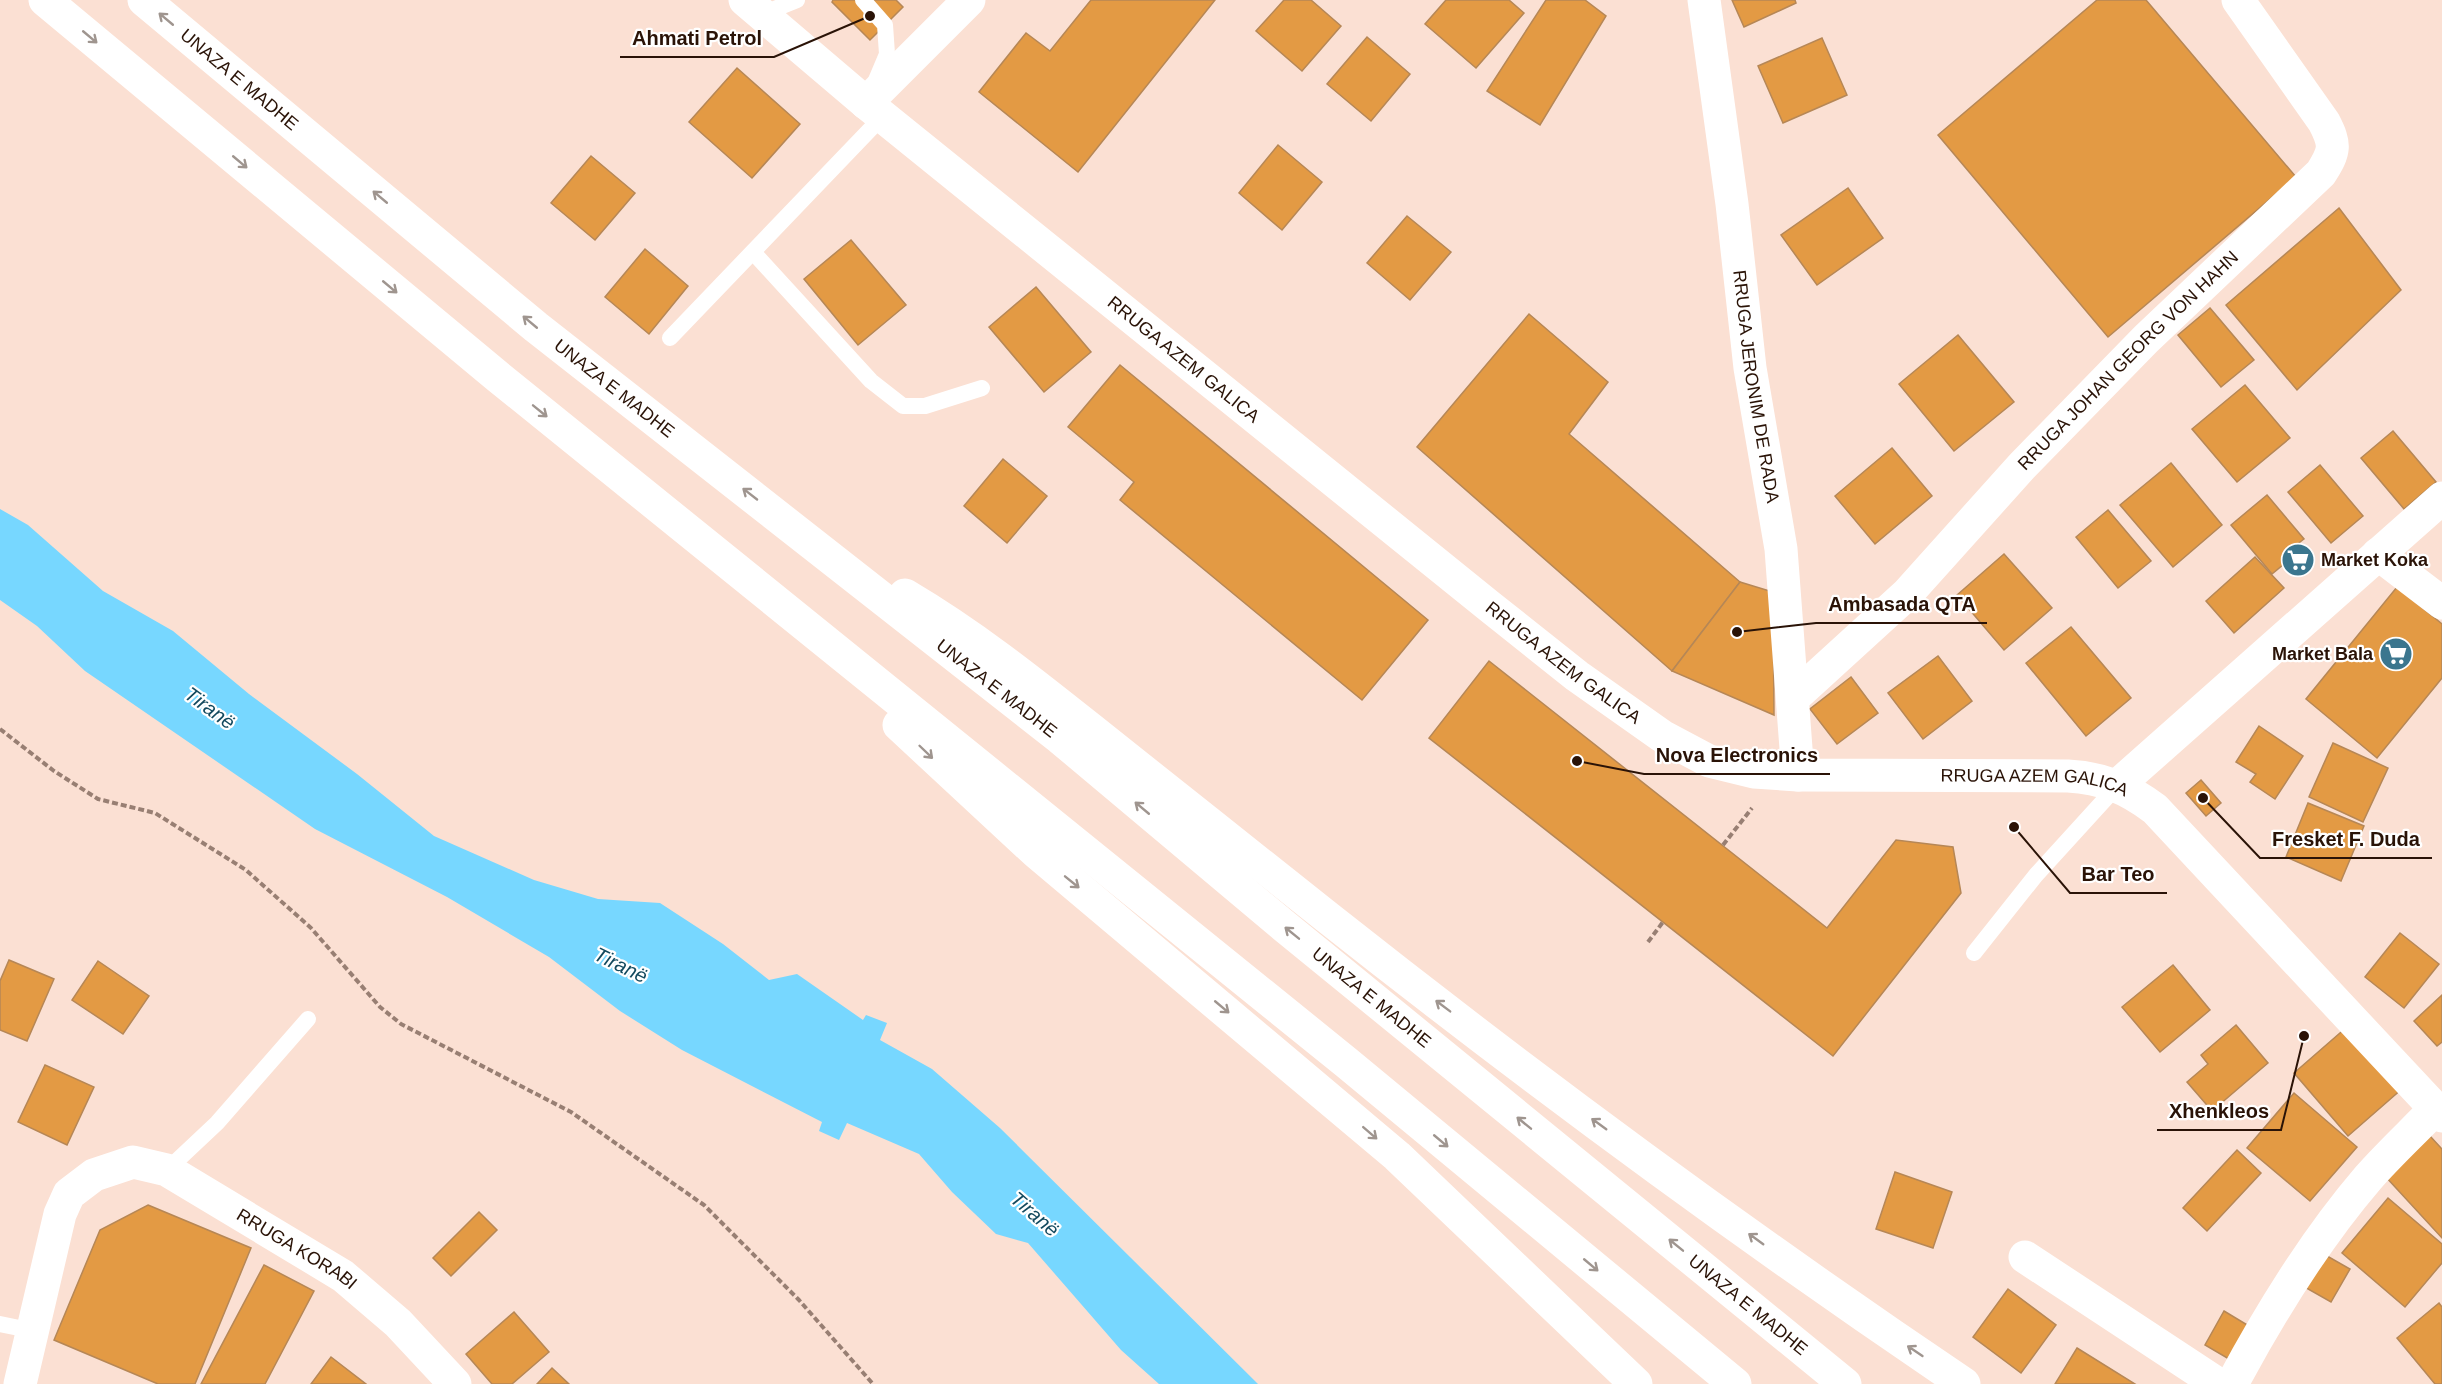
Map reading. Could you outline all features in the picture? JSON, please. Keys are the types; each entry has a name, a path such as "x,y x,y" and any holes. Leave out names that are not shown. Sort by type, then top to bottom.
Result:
{"main road":[{"path":"45,0 497,376 1338,1056 1735,1384"},
{"name":"UNAZA E MADHE","path":"144,0 536,327 1060,738 1284,927 1845,1384"},
{"path":"874,109 969,0"},
{"name":"RRUGA JERONIM DE RADA","path":"1704,0 1732,204 1750,368 1781,549 1798,775"},
{"name":"RRUGA JOHAN GEORG VON HAHN","path":"1793,698 1907,594 2022,466 2146,339 2321,173 2332,154 2332,137 2238,0"},
{"name":"RRUGA AZEM GALICA","path":"753,7 874,109 1577,676 1662,736 1709,761 1754,772 1798,775 2068,776 2093,778 2118,785 2155,809 2439,1112"},
{"path":"2118,785 2442,498"},
{"path":"790,526 953,623 982,643 1362,945 1564,1098 1786,1262 1964,1384"},
{"path":"2378,554 2442,603"},
{"path":"749,580 939,765 1028,845 1397,1156 1636,1384"},
{"path":"2232,1384 2283,1293 2323,1234 2370,1176 2439,1112"},
{"name":"RRUGA KORABI","path":"20,1384 60,1214 69,1194 94,1175 133,1162 167,1170 343,1276 398,1323 455,1384"},
{"path":"2025,1257 2218,1384"}],"lane":[{"path":"753,7 798,0"},
{"path":"670,338 753,252 874,109 887,54 885,25 863,0"},
{"path":"753,252 871,381 903,406 926,406 982,388"},
{"path":"1974,953 2036,875 2118,785"},
{"path":"167,1170 217,1123 308,1019"},
{"path":"0,1324 34,1331"}],"path":[{"path":"0,729 54,771 98,799 155,813 246,870 311,928 380,1007 401,1024 570,1112 704,1205 799,1300 873,1384"},
{"path":"1648,942 1663,922"}],"water":[{"name":"Tiranë","path":"0,509 28,525 103,591 173,631 249,694 357,774 434,836 534,880 598,899 660,903 723,944 769,980 797,974 863,1020 866,1015 887,1023 880,1040 932,1069 1000,1128 1258,1384 1159,1384 1121,1350 1028,1243 996,1234 952,1192 919,1154 847,1123 839,1140 819,1131 822,1122 682,1050 620,1011 549,957 447,897 315,829 85,671 37,626 0,600"}],"building":[{"path":"833,0 896,0 903,7 870,40 832,2"},
{"path":"1091,0 1215,0 1078,172 979,92 1026,33 1050,51"},
{"path":"1284,0 1311,0 1341,26 1302,71 1256,31"},
{"path":"1446,0 1509,0 1524,13 1476,68 1425,24"},
{"path":"1546,0 1585,0 1606,16 1540,125 1487,91"},
{"path":"1732,0 1795,0 1796,3 1744,27"},
{"path":"2097,0 2146,0 2296,177 2108,337 1938,135"},
{"path":"1367,37 1410,74 1371,121 1327,84"},
{"path":"1822,38 1847,95 1783,123 1758,66"},
{"path":"737,68 800,124 752,178 689,122"},
{"path":"1278,145 1322,182 1282,230 1239,193"},
{"path":"591,156 635,193 595,240 551,203"},
{"path":"1848,188 1883,238 1817,285 1781,235"},
{"path":"2339,208 2401,290 2297,390 2226,305"},
{"path":"1407,216 1451,252 1410,300 1367,263"},
{"path":"851,240 906,305 858,345 804,279"},
{"path":"645,249 688,286 649,334 605,297"},
{"path":"1036,287 1091,352 1044,392 989,327"},
{"path":"2210,308 2254,360 2221,387 2178,335"},
{"path":"1529,314 1608,382 1569,434 1740,582 1672,671 1417,447"},
{"path":"1958,335 2014,402 1954,451 1899,384"},
{"path":"1120,365 1428,620 1362,700 1120,500 1134,482 1068,427"},
{"path":"2245,385 2290,438 2237,482 2192,429"},
{"path":"2393,431 2436,482 2404,509 2361,458"},
{"path":"1892,448 1932,496 1875,544 1835,496"},
{"path":"1003,459 1047,496 1007,543 964,506"},
{"path":"2171,463 2222,525 2173,567 2120,505"},
{"path":"2320,465 2363,516 2331,543 2288,492"},
{"path":"2267,495 2304,539 2291,549 2296,554 2272,574 2231,525"},
{"path":"2108,510 2151,561 2118,588 2076,537"},
{"path":"2004,554 2052,608 2004,650 1957,595"},
{"path":"2255,557 2284,588 2234,633 2206,601"},
{"path":"1740,582 1773,592 1774,715 1672,671"},
{"path":"2397,587 2442,624 2442,678 2377,758 2306,699"},
{"path":"2071,627 2131,698 2086,736 2026,663"},
{"path":"1938,656 1972,701 1923,739 1888,693"},
{"path":"1489,661 1827,928 1896,840 1953,847 1961,893 1833,1056 1429,738"},
{"path":"1851,677 1878,713 1837,744 1810,709"},
{"path":"2259,726 2303,756 2275,799 2250,782 2256,774 2236,762"},
{"path":"2333,743 2388,768 2363,822 2309,797"},
{"path":"2201,780 2221,803 2206,816 2186,793"},
{"path":"2308,803 2364,826 2341,881 2286,857"},
{"path":"2400,933 2439,964 2404,1008 2365,977"},
{"path":"9,960 54,979 27,1041 0,1030 0,981"},
{"path":"98,961 149,996 123,1034 72,1000"},
{"path":"2173,965 2210,1010 2160,1052 2122,1007"},
{"path":"2442,995 2442,1042 2437,1046 2414,1021"},
{"path":"2236,1025 2268,1063 2212,1111 2187,1082 2208,1064 2201,1055"},
{"path":"2348,1026 2403,1088 2348,1136 2294,1073"},
{"path":"45,1065 94,1087 67,1145 18,1122"},
{"path":"2294,1093 2357,1147 2310,1201 2247,1148"},
{"path":"2430,1136 2442,1149 2442,1238 2385,1176"},
{"path":"2237,1150 2261,1173 2207,1231 2183,1208"},
{"path":"1895,1172 1952,1192 1933,1248 1876,1229"},
{"path":"2388,1198 2442,1244 2442,1263 2405,1307 2342,1253"},
{"path":"148,1205 251,1248 195,1384 158,1384 54,1340 100,1230"},
{"path":"479,1212 497,1230 451,1276 433,1258"},
{"path":"2320,1252 2350,1269 2331,1302 2301,1285"},
{"path":"264,1265 314,1291 265,1384 201,1384"},
{"path":"2008,1289 2056,1325 2021,1373 1973,1337"},
{"path":"2439,1303 2442,1307 2442,1384 2435,1384 2397,1338"},
{"path":"2224,1311 2254,1329 2234,1362 2205,1345"},
{"path":"514,1312 549,1352 512,1384 492,1384 466,1354"},
{"path":"2077,1348 2135,1384 2055,1384"},
{"path":"331,1357 366,1384 311,1384"},
{"path":"552,1368 569,1384 537,1384"}],"place":[{"name":"Ahmati Petrol","path":"870,16"},
{"name":"Market Koka","path":"2298,560"},
{"name":"Ambasada QTA","path":"1737,632"},
{"name":"Market Bala","path":"2396,654"},
{"name":"Nova Electronics","path":"1577,761"},
{"name":"Fresket F. Duda","path":"2203,798"},
{"name":"Bar Teo","path":"2014,827"},
{"name":"Xhenkleos","path":"2304,1036"}]}
